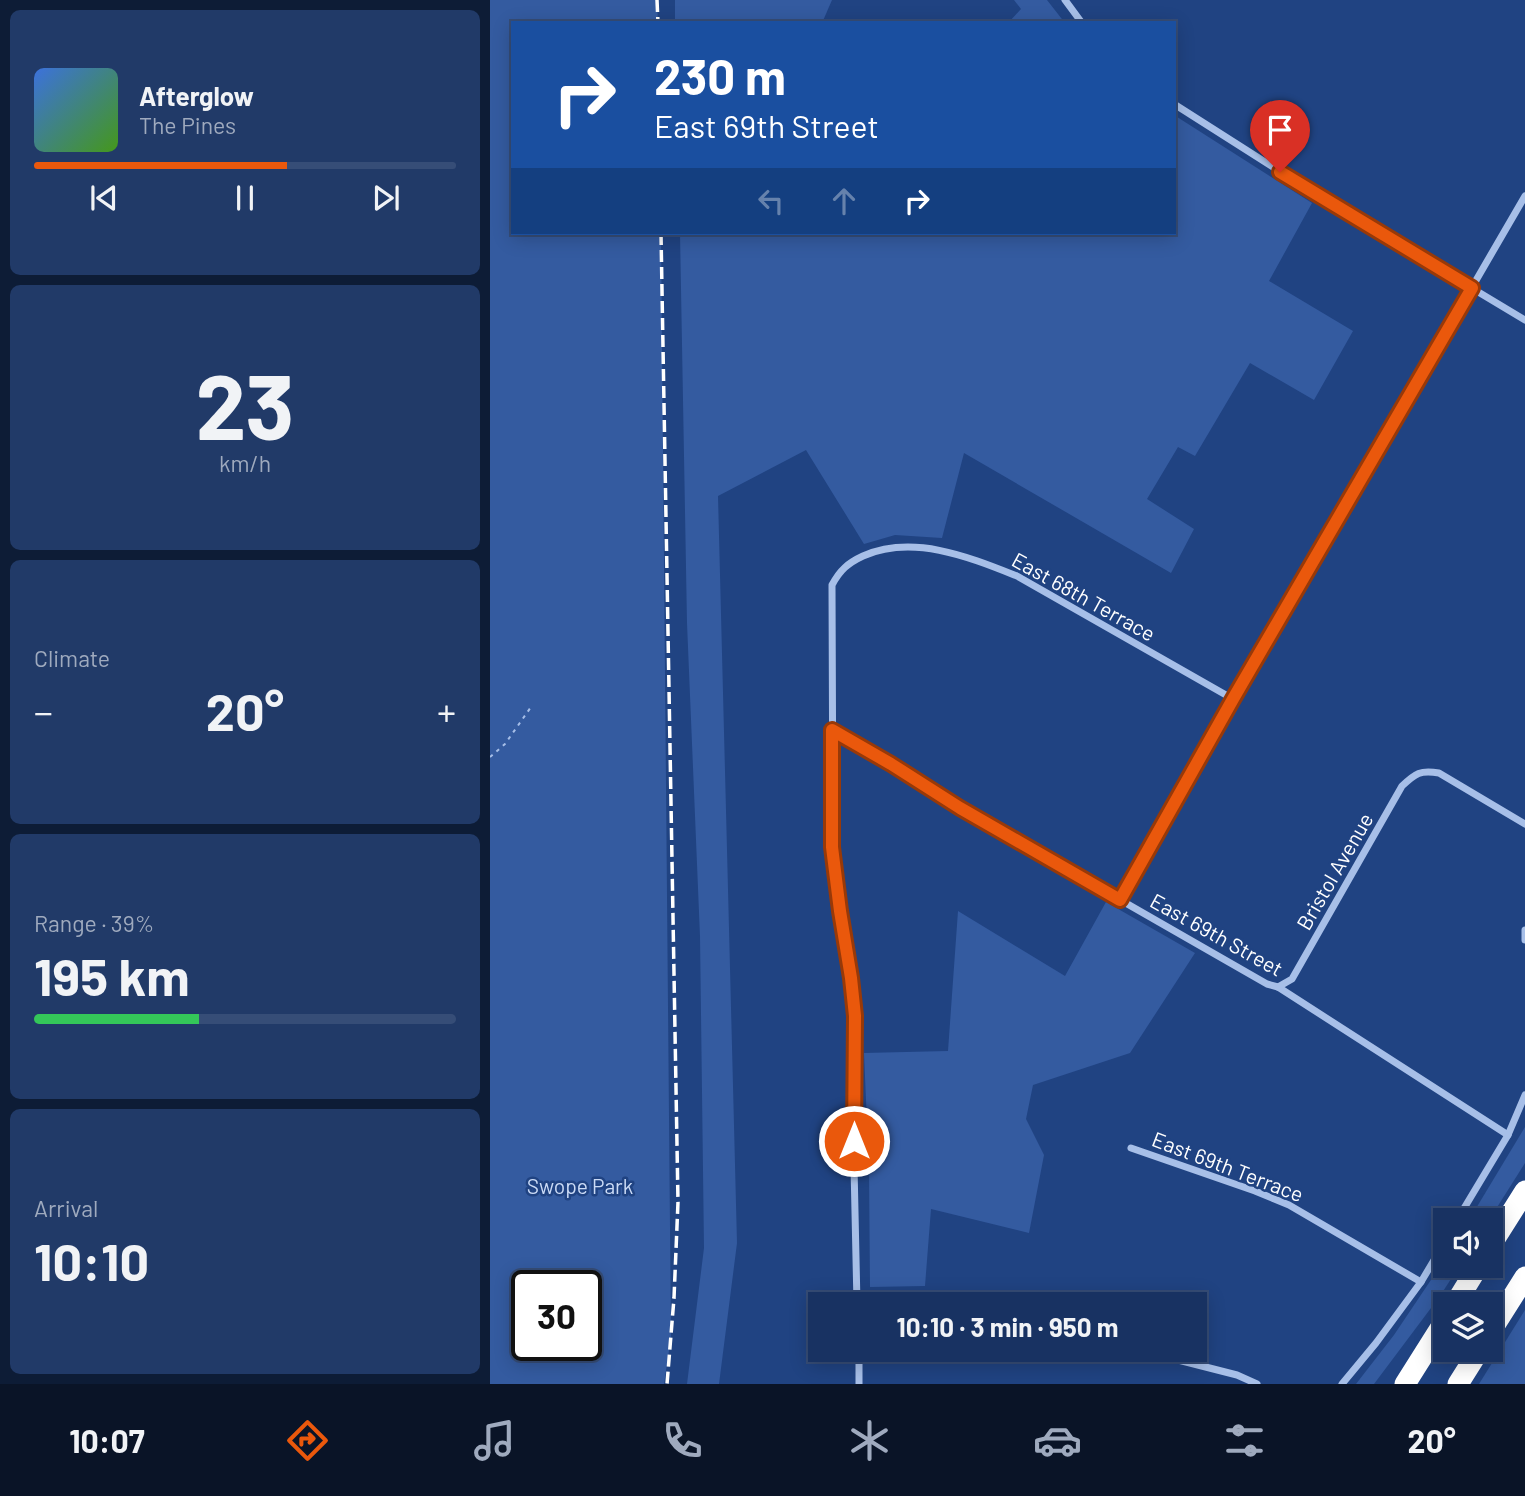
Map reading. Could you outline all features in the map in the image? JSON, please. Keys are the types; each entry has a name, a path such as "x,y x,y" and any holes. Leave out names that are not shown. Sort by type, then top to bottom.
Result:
{"highway":[{"path":"1503,1226 1525,1191"},
{"path":"1503,1312 1525,1276"},
{"path":"1405,1384 1433,1340"},
{"path":"1458,1384 1472,1362"}],"street":[{"path":"1065,0 1081,21"},
{"path":"1176,105 1320,197 1525,320"},
{"path":"1120,900 1233,699 1525,196"},
{"name":"East 68th Terrace","path":"832,730 832,585 849,562 872,552 896,547 921,547 981,562 1017,576 1233,699"},
{"path":"832,730 832,847 855,1016 857,1292"},
{"name":"East 69th Street","path":"832,730 960,808 1266,984 1278,986 1508,1135"},
{"name":"Bristol Avenue","path":"1278,986 1292,979 1402,786 1415,774 1427,771 1439,773 1525,824"},
{"path":"1525,930 1525,940"},
{"path":"1464,1208 1508,1135 1525,1095"},
{"name":"East 69th Terrace","path":"1131,1148 1289,1205 1421,1282"},
{"path":"1342,1384 1376,1343 1433,1262"},
{"path":"859,1362 859,1384"},
{"path":"1186,1362 1237,1375 1258,1384"}],"path":[{"path":"490,757 505,744 531,707"}],"green space":[{"name":"Swope Park","path":"490,0 657,0 658,21 511,21 511,235 661,235 671,1337 664,1384 490,1384"},
{"path":"675,0 832,0 823,21 675,21"},
{"path":"1014,0 1047,0 1063,21 1010,21 1021,9"},
{"path":"1176,116 1312,203 1269,281 1353,331 1314,400 1250,363 1195,456 1178,447 1147,499 1194,529 1171,573 964,453 942,538 895,535 864,544 806,450 718,496 737,1243 719,1384 687,1384 704,1248 700,936 687,623 680,235 1176,235"},
{"path":"1106,902 1195,953 1130,1053 1033,1085 1026,1119 1044,1155 1029,1233 931,1209 925,1286 870,1287 864,1053 948,1051 958,911 1065,976"},
{"path":"1525,1127 1525,1163 1497,1208 1476,1208"},
{"path":"1433,1277 1452,1278 1443,1292 1433,1292 1433,1305 1374,1384 1356,1384 1394,1335"},
{"path":"1525,1310 1525,1384 1479,1384 1493,1362 1503,1362 1503,1345"}],"railway":[{"path":"657,0 658,21"},
{"path":"661,235 678,1202 667,1384"}],"route":[{"path":"854,1141 855,1016 832,847 832,730 960,808 1120,900 1233,699 1472,288 1280,172"}]}
